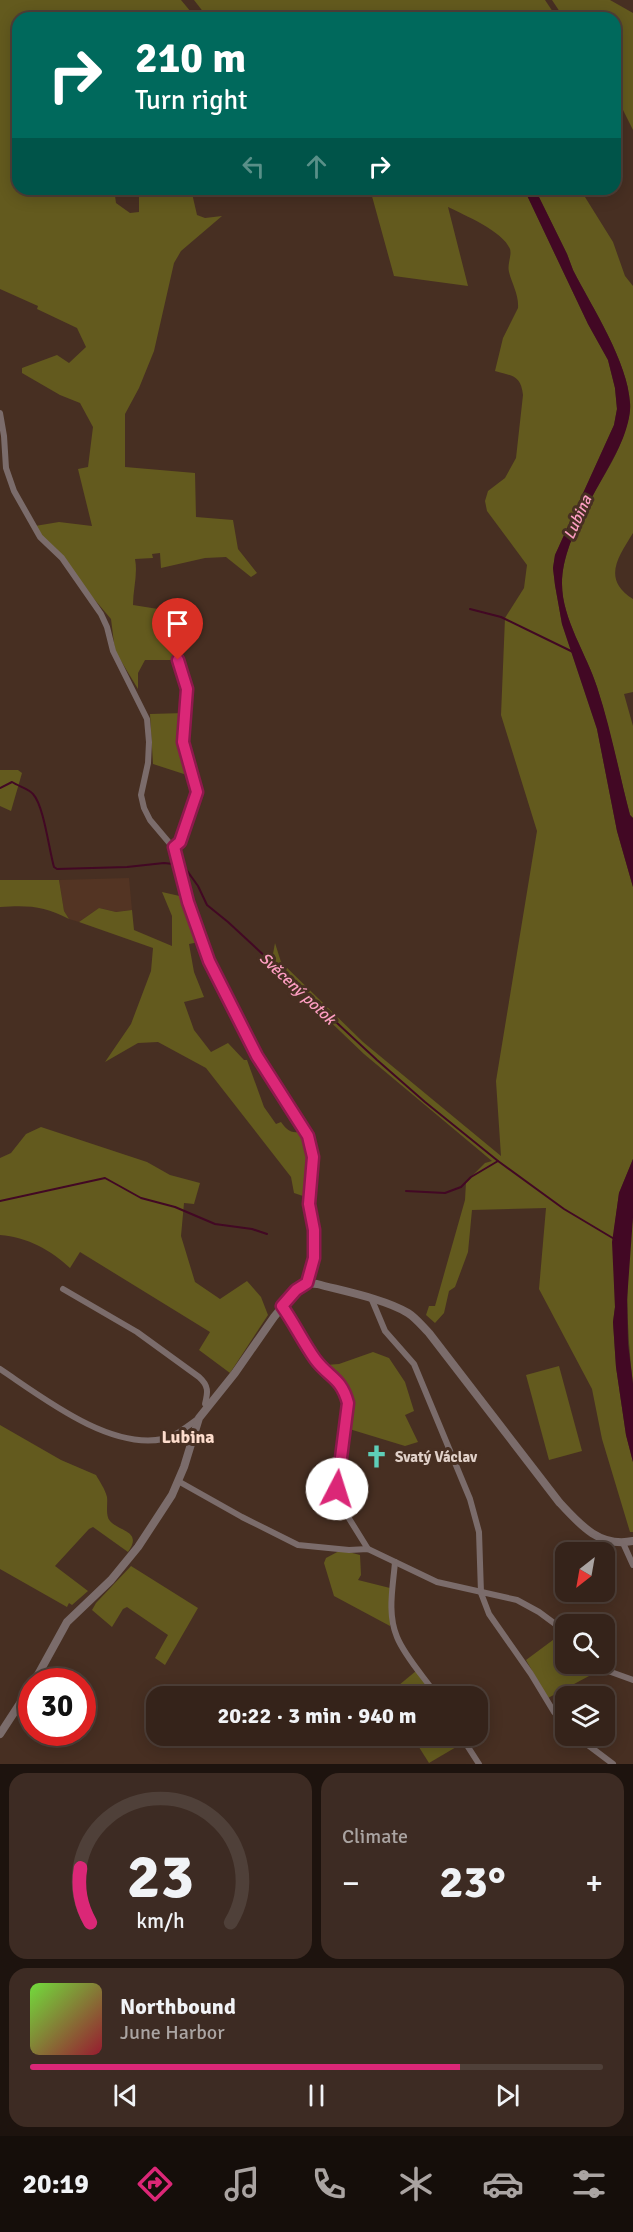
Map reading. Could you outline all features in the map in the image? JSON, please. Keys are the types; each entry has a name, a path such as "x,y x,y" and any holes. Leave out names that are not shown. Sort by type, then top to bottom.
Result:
{"street":[{"path":"0,413 6,468 14,491 40,537 62,558 105,620 112,651 144,711 149,741 148,763 141,791 141,802 150,820 174,847 188,902 209,961 257,1056 308,1136 313,1157 309,1204 314,1232 314,1258 307,1283 296,1290 282,1306 208,1406 200,1418 178,1481 168,1501 138,1547 111,1580 67,1622 41,1668"},
{"path":"174,847 180,842 197,792 183,742 187,689 178,660"},
{"path":"307,1283 372,1300 406,1312 420,1323 559,1502 578,1523 597,1537 623,1543 633,1541"},
{"path":"63,1289 136,1332 199,1377 207,1384 205,1404 208,1406"},
{"path":"372,1300 385,1331 414,1364 471,1499 479,1532 481,1593 489,1614 555,1713"},
{"path":"282,1306 314,1357 339,1381 344,1390 347,1408 337,1493 345,1512 368,1549"},
{"path":"0,1369 58,1407 104,1432 119,1436 155,1440 164,1438 200,1418"},
{"path":"178,1481 298,1545 349,1550 368,1549 437,1582 517,1600 555,1624"},
{"path":"623,1543 633,1565"},
{"path":"395,1562 391,1604 396,1634 430,1686"},
{"path":"615,1673 633,1680"},
{"path":"0,1734 18,1706"},
{"path":"467,1746 479,1764"},
{"path":"589,1746 613,1764"}],"shaded area":[{"path":"0,0 181,0 191,12 12,12 12,195 115,195 116,203 130,213 139,212 139,195 192,195 197,215 205,218 222,216 181,251 174,263 154,351 139,388 125,414 125,467 195,473 196,517 233,520 238,549 257,573 251,577 226,557 205,558 161,568 160,553 152,554 153,558 135,559 133,605 158,609 176,660 145,660 138,673 138,689 115,651 111,619 44,540 35,526 59,522 92,526 78,469 88,467 93,427 80,403 60,395 22,373 22,368 57,355 69,363 86,347 77,328 37,309 38,306 0,289"},
{"path":"194,0 545,0 553,12 203,12"},
{"path":"552,0 610,0 633,13 633,130 621,107 621,12 560,12"},
{"path":"372,195 527,195 588,324 608,360 615,388 617,409 614,425 555,555 553,568 562,624 597,729 617,831 633,887 633,1159 619,1193 614,1231 615,1307 613,1322 616,1367 626,1435 633,1462 633,1532 630,1532 602,1439 592,1389 539,1289 546,1208 472,1210 468,1252 455,1287 449,1291 444,1313 435,1323 426,1315 429,1306 435,1306 465,1200 466,1182 485,1163 492,1161 364,1054 271,965 275,943 281,962 363,1042 501,1156 496,1081 537,831 501,715 505,618 524,588 527,565 487,511 485,501 488,491 505,478 516,458 522,388 515,377 495,371 503,338 518,308 517,299 509,272 510,249 506,242 492,230 448,207 468,286 394,276"},
{"path":"538,195 584,195 613,242 625,276 633,286 633,533 618,559 615,575 623,591 633,599 633,692 624,694 633,726 633,818 630,815 597,687 570,624 562,584 564,564 574,534 616,453 624,434 630,403 628,387 616,353"},
{"path":"184,713 182,744 190,776 153,764 150,714"},
{"path":"0,770 18,770 22,773 11,811 0,806"},
{"path":"129,878 132,910 116,912 99,908 79,922 69,919 64,911 59,880"},
{"path":"0,880 59,880 64,911 69,919 36,907 0,907"},
{"path":"162,892 184,897 199,942 189,944 194,972 204,997 184,1002 194,1030 211,1052 228,1043 244,1060 247,1060 264,1107 276,1124 281,1122 290,1131 301,1131 308,1155 303,1196 294,1193 291,1177 206,1068 158,1042 138,1043 105,1062 131,1024 151,971 153,948 79,922 99,908 116,912 132,910 134,930 172,946 172,916"},
{"path":"41,1127 147,1162 170,1175 200,1183 194,1204 184,1203 181,1236 195,1282 220,1299 247,1281 261,1297 268,1315 230,1373 199,1350 210,1332 80,1252 70,1268 38,1246 20,1238 0,1235 0,1158 11,1153 26,1134"},
{"path":"633,1217 633,1384 627,1300"},
{"path":"373,1352 389,1358 405,1382 414,1411 405,1415 418,1442 405,1446 346,1428 350,1404 344,1380 326,1365 339,1364"},
{"path":"559,1366 582,1451 549,1460 526,1375"},
{"path":"0,1425 61,1460 96,1475 107,1497 108,1519 132,1536 132,1545 128,1552 93,1527 55,1566 88,1591 72,1605 69,1603 67,1607 0,1569"},
{"path":"341,1550 360,1555 361,1575 358,1580 390,1588 390,1626 334,1596 324,1563 326,1558"},
{"path":"131,1566 198,1608 165,1665 155,1658 168,1635 127,1607 123,1609 112,1627 92,1610"},
{"path":"555,1638 555,1674 590,1674 570,1686 555,1686 555,1694 548,1698 526,1660"},
{"path":"416,1671 427,1686 398,1686"},
{"path":"418,1746 458,1746 429,1763"}],"water":[{"path":"527,195 538,195 573,270 608,335 628,387 630,407 626,430 574,534 564,564 562,584 570,624 597,687 630,815 633,818 633,887 617,831 597,729 562,624 553,568 555,555 614,425 617,409 615,388 608,360 588,324"},
{"path":"633,1159 633,1217 627,1300 628,1344 633,1384 633,1462 626,1435 616,1367 612,1242 619,1193"}],"waterway":[{"path":"470,609 501,617 573,652"},
{"name":"Svěcený potok","path":"0,788 12,782 33,794 40,808 54,867 57,869 127,867 164,863 183,865 198,886 207,905 425,1102 498,1161 564,1209 616,1240"},
{"path":"406,1191 445,1193 461,1187 471,1177 498,1161"},
{"path":"0,1201 105,1178 141,1198 175,1207 215,1224 252,1229 267,1234"}],"place":[{"name":"Svatý Václav","path":"377,1457"}],"district":[{"name":"Lubina","path":"188,1437"}],"route":[{"path":"178,660 187,689 183,742 197,792 180,842 174,847 188,902 209,961 250,1038 257,1056 308,1136 313,1157 309,1204 314,1230 313,1266 307,1283 296,1290 282,1306 314,1357 339,1381 348,1403 337,1489"}]}
